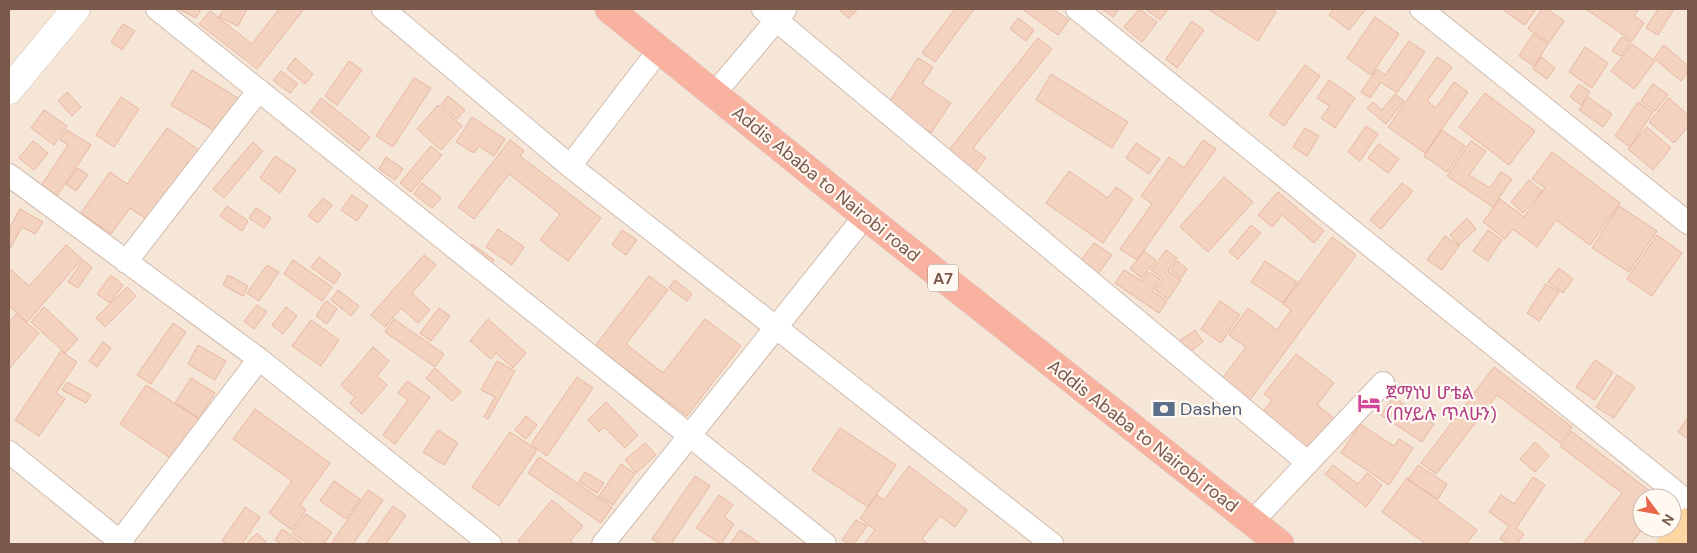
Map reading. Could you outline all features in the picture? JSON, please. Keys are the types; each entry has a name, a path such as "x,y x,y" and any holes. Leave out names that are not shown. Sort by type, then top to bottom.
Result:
{"highway":[{"name":"Addis Ababa to Nairobi road","path":"609,9 865,216 1280,544"}],"main road":[{"path":"1671,544 1688,522"}],"street":[{"path":"9,90 76,9"},
{"path":"157,9 825,544"},
{"path":"1077,9 1688,502"},
{"path":"1421,9 1688,223"},
{"path":"386,10 570,166 1052,544"},
{"path":"714,94 775,12 1306,462"},
{"path":"570,166 660,50"},
{"path":"126,262 259,90"},
{"path":"9,175 259,359 490,544"},
{"path":"603,544 865,216"},
{"path":"9,452 120,544 259,359"},
{"path":"1252,522 1306,462 1382,383"}],"shaded area":[{"path":"9,9 1688,9 1688,544 9,544"}],"building":[{"path":"179,9 201,9 196,18"},
{"path":"224,9 247,9 238,26 219,17"},
{"path":"279,9 304,9 257,69 199,24 210,11 252,44"},
{"path":"838,9 858,9 849,18"},
{"path":"955,9 974,9 935,62 922,53"},
{"path":"1022,9 1053,9 1069,20 1058,35"},
{"path":"1102,9 1119,9 1113,17"},
{"path":"1139,9 1157,22 1142,42 1124,27"},
{"path":"1145,9 1168,9 1160,20"},
{"path":"1208,9 1272,9 1276,12 1258,41"},
{"path":"1334,9 1366,9 1349,30 1329,15"},
{"path":"1536,9 1525,25 1503,10"},
{"path":"1542,9 1547,9 1564,21 1549,43 1528,29"},
{"path":"1586,9 1639,9 1634,16 1644,23 1632,41"},
{"path":"1658,9 1674,9 1658,35 1646,28"},
{"path":"1375,17 1399,34 1371,75 1347,58"},
{"path":"1018,18 1034,30 1026,41 1010,29"},
{"path":"1192,21 1204,30 1177,68 1166,59"},
{"path":"123,24 135,31 122,50 111,42"},
{"path":"1533,34 1548,44 1534,66 1519,56"},
{"path":"1622,37 1631,42 1621,56 1612,51"},
{"path":"1038,38 1052,49 973,148 986,158 972,176 945,155"},
{"path":"1409,41 1425,52 1397,93 1381,82 1370,98 1361,92 1377,69 1385,75"},
{"path":"1632,44 1655,61 1634,89 1611,71"},
{"path":"1664,45 1688,66 1688,72 1681,81 1654,58"},
{"path":"1585,47 1608,63 1592,88 1569,72"},
{"path":"1437,57 1452,67 1427,101 1436,108 1454,82 1468,92 1425,153 1388,127"},
{"path":"1541,57 1555,68 1547,79 1533,69"},
{"path":"295,58 313,74 305,84 287,69"},
{"path":"918,58 933,67 922,84 951,103 931,133 888,104"},
{"path":"349,61 362,70 337,105 325,96"},
{"path":"1305,65 1320,76 1284,126 1269,115"},
{"path":"192,70 241,100 220,134 171,105"},
{"path":"281,71 298,84 290,93 273,80"},
{"path":"1051,74 1128,122 1112,148 1036,100"},
{"path":"414,78 431,88 393,147 376,136"},
{"path":"1329,80 1355,98 1335,128 1321,118 1330,106 1317,98"},
{"path":"1579,84 1590,92 1581,105 1570,97"},
{"path":"1653,84 1668,95 1655,111 1641,101"},
{"path":"67,92 81,107 72,116 58,101"},
{"path":"1485,93 1535,131 1509,165 1459,127"},
{"path":"1395,94 1404,101 1386,124 1367,108 1373,102 1382,110"},
{"path":"448,96 465,110 457,119 441,105"},
{"path":"121,97 139,109 114,147 96,135"},
{"path":"1588,97 1612,114 1603,127 1579,110"},
{"path":"321,98 370,137 359,151 311,112"},
{"path":"1669,98 1688,115 1688,127 1674,143 1649,122"},
{"path":"1638,102 1653,112 1630,147 1615,136"},
{"path":"438,105 462,126 441,150 417,129"},
{"path":"44,110 67,126 54,145 31,128"},
{"path":"472,117 505,139 494,156 479,146 474,153 456,142"},
{"path":"1366,126 1378,134 1360,161 1348,152"},
{"path":"1647,127 1671,148 1653,170 1628,149"},
{"path":"167,128 202,152 148,220 130,208 111,234 81,213 110,172 127,184"},
{"path":"1305,128 1319,136 1307,156 1293,147"},
{"path":"67,130 91,145 55,199 39,189 68,145 60,140"},
{"path":"1442,130 1465,146 1447,172 1424,156"},
{"path":"510,140 524,151 520,156 601,218 568,261 540,240 560,214 509,174 474,219 458,207"},
{"path":"1203,140 1216,149 1137,260 1120,249 1152,204 1141,196 1169,157 1184,168"},
{"path":"33,141 48,153 34,170 19,158"},
{"path":"1471,141 1486,151 1469,175 1490,188 1501,172 1512,179 1493,207 1447,176"},
{"path":"253,142 263,151 224,198 213,189"},
{"path":"1136,143 1160,159 1149,174 1126,158"},
{"path":"1379,144 1399,159 1388,173 1368,158"},
{"path":"431,146 442,155 411,192 400,183"},
{"path":"1552,152 1620,203 1590,245 1556,220 1537,247 1513,229 1505,239 1483,222 1500,199 1524,217 1545,188 1532,179"},
{"path":"275,156 296,170 280,193 260,178"},
{"path":"386,157 403,169 395,180 379,169"},
{"path":"78,168 88,175 76,191 66,184"},
{"path":"1069,171 1108,198 1116,187 1133,199 1103,243 1046,203"},
{"path":"1224,177 1253,202 1208,252 1180,227"},
{"path":"1529,180 1542,191 1523,213 1511,202"},
{"path":"422,183 441,198 432,208 414,194"},
{"path":"1402,183 1413,191 1381,229 1370,220"},
{"path":"1278,192 1324,231 1314,243 1282,215 1272,227 1258,215"},
{"path":"352,195 368,206 357,221 341,210"},
{"path":"323,198 332,205 318,223 308,216"},
{"path":"227,206 248,221 242,231 220,216"},
{"path":"1619,206 1657,231 1629,272 1592,248"},
{"path":"256,208 271,218 264,228 249,218"},
{"path":"20,209 43,222 35,234 22,227 10,249 9,229"},
{"path":"1467,218 1476,229 1459,245 1450,235"},
{"path":"1251,225 1261,233 1238,259 1229,252"},
{"path":"498,229 524,247 512,265 486,247"},
{"path":"622,230 637,240 626,255 612,245"},
{"path":"1488,230 1502,240 1488,261 1473,251"},
{"path":"1657,235 1682,253 1652,296 1627,279"},
{"path":"1445,236 1459,246 1442,270 1427,260"},
{"path":"1332,237 1356,255 1247,404 1219,383 1246,347 1229,335 1248,308 1277,330 1291,310 1283,304"},
{"path":"1094,243 1112,255 1095,278 1077,265"},
{"path":"472,244 494,260 487,269 466,253"},
{"path":"66,245 82,259 27,322 9,306 9,268 29,286"},
{"path":"1166,250 1177,258 1168,271 1181,280 1168,299 1155,290 1163,279 1151,270"},
{"path":"1144,251 1156,260 1142,278 1130,269"},
{"path":"424,255 436,265 412,293 430,310 418,323 401,308 385,327 371,315"},
{"path":"319,257 341,274 334,284 311,267"},
{"path":"83,260 92,267 78,288 68,282"},
{"path":"293,260 332,287 322,301 284,274"},
{"path":"1177,261 1187,269 1181,278 1171,270"},
{"path":"1265,261 1297,282 1283,303 1251,282"},
{"path":"267,265 279,272 259,301 247,293"},
{"path":"1559,268 1573,279 1563,293 1548,282"},
{"path":"1124,270 1142,281 1149,272 1160,279 1152,291 1167,301 1159,313 1115,283"},
{"path":"111,275 123,285 110,303 97,294"},
{"path":"228,275 248,286 243,296 223,285"},
{"path":"649,276 668,290 626,344 663,373 705,319 741,346 687,416 595,346"},
{"path":"675,280 692,294 687,301 669,288"},
{"path":"1546,284 1559,292 1539,321 1527,313"},
{"path":"127,287 136,296 105,327 96,318"},
{"path":"338,290 359,306 351,316 331,300"},
{"path":"326,301 337,309 327,324 316,316"},
{"path":"1220,301 1240,315 1221,343 1201,329"},
{"path":"257,305 267,312 254,329 244,321"},
{"path":"44,307 78,339 65,353 31,322"},
{"path":"286,307 297,316 283,334 272,325"},
{"path":"439,308 450,316 431,341 420,333"},
{"path":"16,314 39,333 9,369 9,322"},
{"path":"394,319 444,354 435,367 385,332"},
{"path":"488,319 526,353 513,368 496,353 491,359 470,341"},
{"path":"311,320 339,340 321,366 292,346"},
{"path":"173,323 186,332 151,384 137,375"},
{"path":"1195,330 1203,342 1187,354 1178,342"},
{"path":"103,342 111,348 97,367 89,361"},
{"path":"198,345 226,361 215,380 188,364"},
{"path":"373,347 389,361 377,376 387,385 362,414 350,403 355,397 341,385"},
{"path":"61,351 77,362 56,393 65,399 39,436 15,420"},
{"path":"1296,354 1334,383 1317,405 1335,419 1311,451 1260,416 1272,400 1264,394"},
{"path":"1595,360 1613,372 1595,400 1576,387"},
{"path":"497,361 515,371 488,419 484,417 495,397 481,390"},
{"path":"1494,367 1572,427 1560,443 1497,395 1436,474 1421,463"},
{"path":"435,368 461,392 452,401 426,378"},
{"path":"1617,375 1635,387 1614,418 1596,407"},
{"path":"577,377 593,388 547,456 531,444"},
{"path":"191,378 215,393 199,418 175,403"},
{"path":"407,381 430,397 395,444 383,435 408,400 398,393"},
{"path":"67,382 91,395 86,403 62,390"},
{"path":"146,385 199,419 172,459 120,424"},
{"path":"1393,397 1434,424 1422,442 1381,415"},
{"path":"606,402 638,435 625,448 604,427 599,432 588,420"},
{"path":"255,409 330,463 300,505 306,510 292,530 269,513 292,481 233,439"},
{"path":"526,416 537,425 526,439 515,430"},
{"path":"1688,417 1688,439 1678,432"},
{"path":"1360,424 1394,446 1399,439 1413,448 1389,485 1341,453"},
{"path":"840,428 896,465 868,507 812,470"},
{"path":"438,430 458,443 444,465 423,452"},
{"path":"1571,431 1646,488 1632,488 1632,538 1636,538 1631,544 1583,544 1622,493 1560,446"},
{"path":"510,432 537,450 499,506 472,487"},
{"path":"1535,442 1549,456 1535,472 1520,459"},
{"path":"645,443 656,455 636,473 625,460"},
{"path":"539,457 612,507 601,523 528,473"},
{"path":"621,464 635,474 613,505 599,496"},
{"path":"1333,465 1358,484 1367,473 1382,485 1366,507 1325,474"},
{"path":"1418,465 1447,484 1438,499 1408,480"},
{"path":"909,466 967,510 955,527 940,516 922,539 929,544 864,544 875,530 860,518 877,495 884,500"},
{"path":"585,472 604,483 597,493 579,482"},
{"path":"695,476 710,486 671,544 660,544 652,539"},
{"path":"1533,477 1545,485 1516,528 1524,534 1517,544 1508,544 1500,539 1509,526 1489,512 1501,495 1514,504"},
{"path":"1407,478 1477,530 1466,544 1426,544 1382,512"},
{"path":"334,481 360,499 346,519 320,501"},
{"path":"368,490 383,500 353,544 331,544"},
{"path":"719,495 733,505 724,517 734,524 721,544 696,528"},
{"path":"552,500 583,526 570,541 574,544 521,544 518,541"},
{"path":"393,506 406,515 386,544 368,544 367,543"},
{"path":"245,507 260,517 242,544 228,544 222,541"},
{"path":"306,514 332,532 324,544 309,544 292,533"},
{"path":"856,520 867,526 854,544 849,544 842,540"},
{"path":"282,529 301,542 300,544 282,544 275,540"},
{"path":"740,530 761,544 730,544"},
{"path":"257,533 266,542 264,544 246,544"}],"place":[{"name":"ጀማነህ ሆቴል (በሃይሉ ጥላሁን)","path":"1369,403"},
{"name":"Dashen","path":"1164,409"}]}
